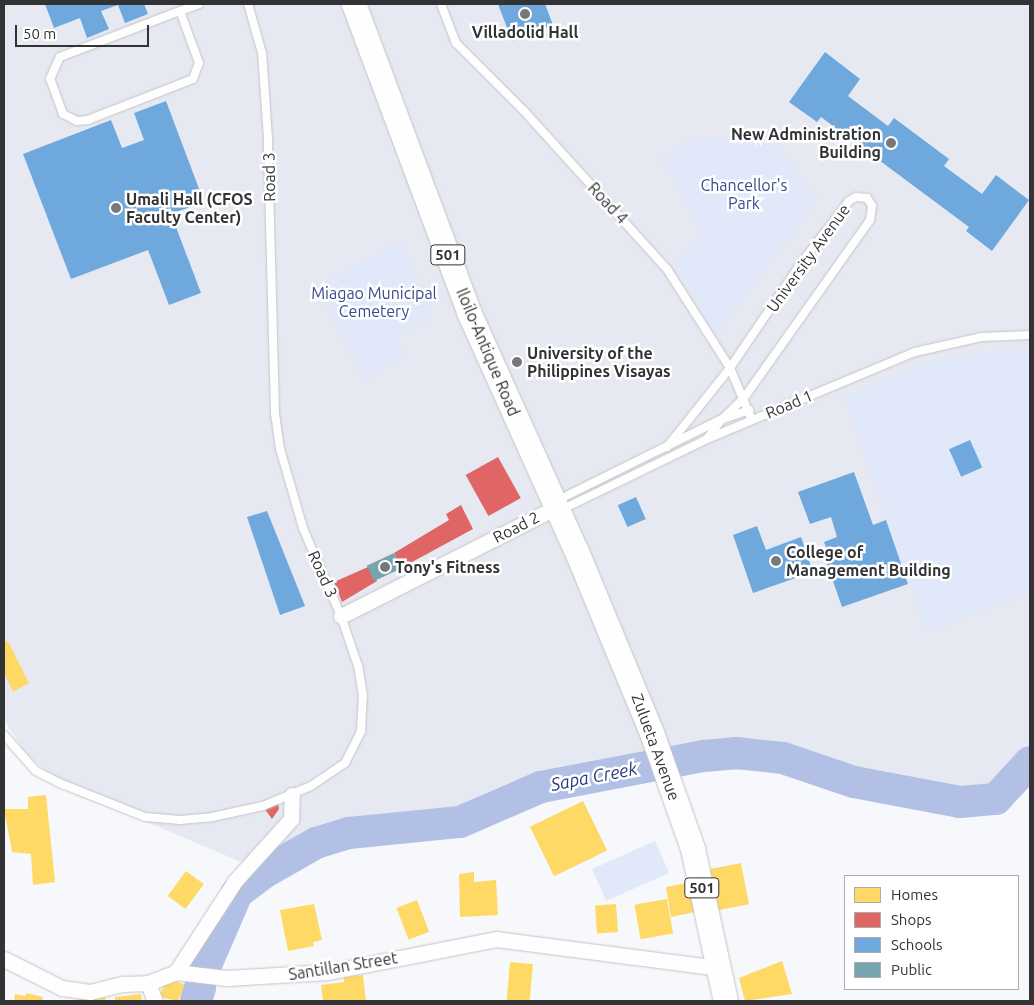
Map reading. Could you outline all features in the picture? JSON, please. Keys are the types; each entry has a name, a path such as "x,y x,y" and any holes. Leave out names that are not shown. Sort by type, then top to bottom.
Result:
{"main road":[{"name":"Iloilo-Antique Road","path":"354,4 469,312 557,507"},
{"name":"Zulueta Avenue","path":"557,507 652,733 693,849 726,1001"}],"street":[{"name":"Road 2","path":"341,616 557,507"},
{"path":"176,972 234,882 291,819 292,795"},
{"name":"Santillan Street","path":"4,959 62,988 90,992 123,984 148,983 176,972 227,978 328,972 496,939 720,968"},
{"path":"148,983 155,1001"}],"lane":[{"path":"180,11 199,62 193,79 88,120 77,121 63,114 50,79 60,57 180,11 199,4"},
{"name":"Road 3","path":"4,735 36,771 89,797 146,817 212,817 263,806 292,795 330,776 345,764 361,731 363,696 358,666 341,616 296,508 274,413 265,91 262,53 248,4"},
{"name":"Road 4","path":"441,4 456,43 525,112 646,243 667,270 730,368 752,420"},
{"name":"University Avenue","path":"667,446 730,368 799,266 849,201 856,197 867,198 872,206 870,220 744,398 720,420 707,439"},
{"name":"Road 1","path":"557,507 707,439 915,352 982,337 1030,334"},
{"name":"Road 1","path":"557,507 667,446 720,420 748,410"}],"shaded area":[{"name":"University of the Philippines Visayas","path":"4,4 1030,4 1030,762 996,799 960,802 854,782 783,758 736,753 704,756 541,787 460,822 349,833 316,843 265,872 109,806 51,776 25,752 4,720"}],"green space":[{"name":"Chancellor's Park","path":"769,134 817,200 714,337 676,261 702,235 663,159 687,141"},
{"name":"Miagao Municipal Cemetery","path":"402,242 432,318 396,336 405,355 365,379 317,286"},
{"path":"1030,349 1030,592 926,632 844,397 925,363 978,353"},
{"path":"655,841 669,873 606,901 592,869"}],"building: Homes":[{"path":"8,641 29,683 13,692 4,672 4,643"},
{"path":"46,795 55,882 33,885 31,854 12,852 4,809 28,809 28,797"},
{"path":"583,801 607,850 554,876 530,827"},
{"path":"741,863 749,904 717,911 709,869"},
{"path":"186,871 204,884 186,909 168,896"},
{"path":"474,872 474,882 496,880 498,915 460,917 459,874"},
{"path":"691,882 700,911 671,917 666,887"},
{"path":"667,899 673,933 641,939 635,905"},
{"path":"417,900 429,932 409,940 396,908"},
{"path":"314,904 322,940 313,942 314,946 288,951 280,910"},
{"path":"616,904 618,932 597,933 595,905"},
{"path":"782,961 792,994 745,1001 739,978"},
{"path":"510,962 533,964 530,1001 507,1001"},
{"path":"363,975 366,1001 323,1001 321,985 344,982 344,977"},
{"path":"167,978 185,985 178,1001 159,997"},
{"path":"26,993 43,997 42,1001 14,1001 15,994 26,996"},
{"path":"141,994 142,1001 115,1001 115,997"},
{"path":"105,996 106,1001 79,1001 78,998"}],"building: Shops":[{"path":"498,457 521,498 488,516 466,475"},
{"path":"461,505 473,529 401,568 394,553 449,520 446,514"},
{"path":"368,567 377,581 342,602 334,582"},
{"path":"278,803 279,809 272,819 264,808"}],"building: Schools":[{"path":"45,4 144,4 148,14 125,23 118,5 101,11 109,29 87,38 80,18 54,28"},
{"name":"Villadolid Hall","path":"498,4 545,4 553,25 512,41"},
{"name":"New Administration Building","path":"825,52 860,79 848,96 888,126 894,118 949,159 944,166 982,194 996,175 1029,200 992,251 966,231 969,227 821,117 817,122 789,102"},
{"name":"Umali Hall (CFOS Faculty Center)","path":"166,101 204,202 171,214 201,293 169,305 148,250 71,279 23,154 111,120 122,148 144,140 134,113"},
{"path":"970,440 982,467 961,477 949,449"},
{"path":"854,472 873,525 886,520 908,584 842,607 827,564 832,563 824,542 837,537 831,517 810,524 798,492"},
{"path":"636,497 646,519 627,527 618,505"},
{"path":"267,511 305,606 280,615 247,517"},
{"name":"College of Management Building","path":"757,526 766,550 801,537 813,572 753,593 733,535"}],"building: Public":[{"name":"Tony's Fitness","path":"394,553 401,568 374,581 367,566"}],"waterway":[{"name":"Sapa Creek","path":"206,965 237,893 265,872 316,843 349,833 460,822 541,787 704,756 736,753 783,758 854,782 960,802 996,799 1030,762"},
{"name":"Sapa Creek","path":"196,1001 200,988"}],"place":[{"name":"Villadolid Hall","path":"525,14"},
{"name":"New Administration Building","path":"891,143"},
{"name":"Umali Hall (CFOS Faculty Center)","path":"116,208"},
{"name":"University of the Philippines Visayas","path":"517,362"},
{"name":"College of Management Building","path":"776,561"},
{"name":"Tony's Fitness","path":"385,567"}]}
